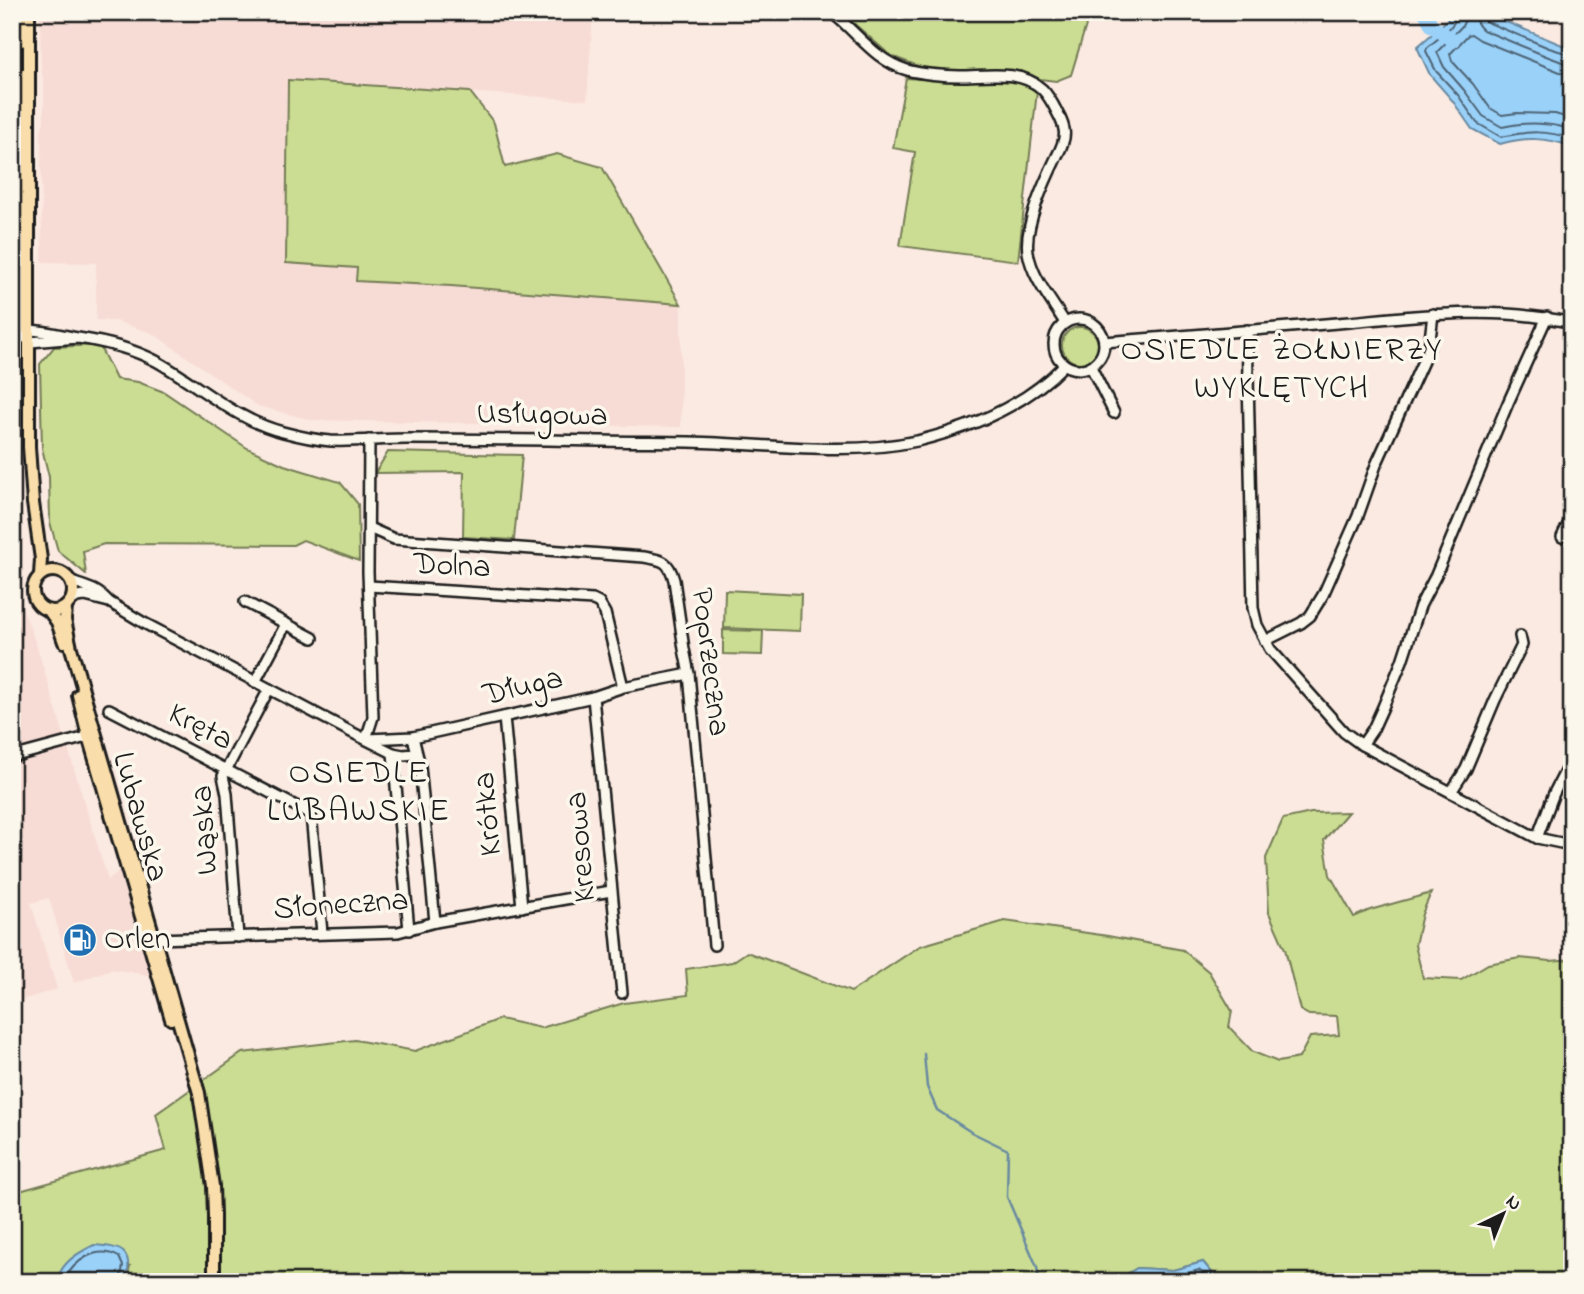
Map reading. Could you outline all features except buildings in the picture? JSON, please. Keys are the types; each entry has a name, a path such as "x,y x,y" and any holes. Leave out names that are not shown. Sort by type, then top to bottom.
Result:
{"main road":[{"path":"23,19 29,447 41,559 40,575"},
{"path":"37,524 48,557 58,571 68,577 73,592 68,604 58,611 49,611 39,606 33,596 33,585 40,575 48,571 58,571"},
{"name":"Lubawska","path":"68,604 65,620 92,735 144,932 192,1095 202,1119"},
{"name":"Lubawska","path":"49,611 57,622 70,659 199,1093 213,1186 214,1282"},
{"path":"144,932 151,939 155,939"}],"street":[{"path":"831,12 871,48 909,71 956,76 1009,75 1041,88 1048,97 1062,121 1065,132 1063,144 1030,224 1028,253 1038,279 1066,323"},
{"path":"1104,342 1433,314 1547,317 1572,323"},
{"path":"1265,641 1301,623 1317,606 1336,569 1359,516 1376,465 1429,348 1433,314"},
{"path":"1362,745 1384,707 1420,606 1436,575 1547,317"},
{"path":"1076,319 1088,320 1098,327 1104,342 1105,350 1099,361 1091,367 1077,370 1064,365 1057,357 1054,345 1056,333 1066,323 1076,319"},
{"path":"1247,330 1253,608 1265,641 1344,732 1362,745 1537,838 1572,843"},
{"name":"Usługowa","path":"27,336 50,331 119,346 154,360 256,423 279,432 332,441 713,443 853,449 887,446 970,425 1012,406 1050,380 1064,365"},
{"path":"1091,367 1114,413"},
{"path":"369,440 369,586"},
{"path":"1562,537 1572,516"},
{"name":"Poprzeczna","path":"369,528 394,539 661,559 672,570 689,674 714,945"},
{"name":"Długa","path":"71,582 94,589 109,602"},
{"name":"Dolna","path":"366,739 373,717 369,586 593,600 599,603 605,613 623,687"},
{"name":"Długa","path":"68,604 77,597 85,596 109,602 144,623 393,753 416,754"},
{"path":"245,602 313,638"},
{"path":"255,682 286,624"},
{"path":"1451,792 1466,769 1494,700 1522,645 1520,636"},
{"name":"Długa","path":"366,739 413,737 689,674"},
{"name":"Wąska","path":"239,937 223,776 269,689"},
{"name":"Kresowa","path":"593,697 622,993"},
{"name":"Kręta","path":"109,709 311,814 322,933"},
{"name":"Krótka","path":"504,717 522,907"},
{"path":"12,757 92,735"},
{"path":"413,737 420,766 435,922"},
{"path":"393,753 409,930"},
{"path":"1537,838 1572,758"},
{"name":"Słoneczna","path":"155,939 398,932 435,922 611,891"}],"shaded area":[{"path":"40,12 593,12 587,100 288,80 286,263 358,268 357,281 681,304 681,427 311,420 258,406 152,333 115,321 96,320 96,263 42,262 41,131 44,121 44,83 41,69"},
{"path":"12,559 14,585 37,647 108,880 122,868 154,976 111,969 74,983 49,898 31,903 57,989 12,1003"}],"green space":[{"path":"841,12 1090,12 1071,75 1056,81 1040,79 1021,71 958,71 921,67 891,56"},
{"path":"906,78 1017,81 1037,91 1018,261 900,246 915,152 893,148"},
{"path":"288,80 470,92 494,123 505,167 557,154 602,167 681,304 356,281 357,268 286,263"},
{"path":"1080,327 1093,332 1098,345 1093,358 1080,363 1067,358 1062,345 1067,332"},
{"path":"99,345 116,379 138,382 164,392 247,448 284,465 340,482 358,504 359,561 303,540 293,545 104,544 83,551 86,574 58,551 50,522 49,477 42,448 40,364 54,347"},
{"path":"388,452 522,455 514,540 463,537 464,472 375,473"},
{"path":"725,590 801,594 800,631 724,628"},
{"path":"723,630 763,631 762,655 723,654"},
{"path":"1348,812 1324,840 1330,875 1354,917 1431,893 1422,914 1415,945 1423,978 1461,980 1488,964 1520,958 1550,961 1572,959 1572,1282 1220,1282 1203,1262 1173,1270 1137,1268 1114,1282 126,1282 130,1266 57,1277 56,1282 12,1282 12,1176 16,1192 166,1150 156,1114 242,1053 355,1040 415,1051 500,1019 541,1028 624,1003 688,995 686,969 732,962 747,952 851,992 920,946 1005,921 1183,950 1209,972 1232,1011 1229,1027 1253,1052 1278,1062 1299,1058 1310,1037 1339,1035 1337,1016 1309,1015 1300,1010 1285,949 1269,913 1266,858 1283,819 1311,813"}],"water":[{"path":"1482,12 1572,49 1572,147 1536,139 1500,144 1472,129 1430,75 1417,47 1453,13"},
{"path":"94,1245 112,1247 124,1252 128,1263 126,1282 56,1282 70,1259"},
{"path":"1203,1262 1220,1282 1114,1282 1137,1268 1173,1270"}],"waterway":[{"path":"1425,12 1432,26 1453,40"},
{"path":"924,1054 927,1087 937,1110 971,1132 1008,1150 1007,1197 1037,1267 1039,1282"}],"place":[{"name":"Orlen","path":"80,940"}],"district":[{"name":"OSIEDLE ŻOŁNIERZY WYKLĘTYCH","path":"1282,370"},
{"name":"OSIEDLE LUBAWSKIE","path":"359,793"}]}
